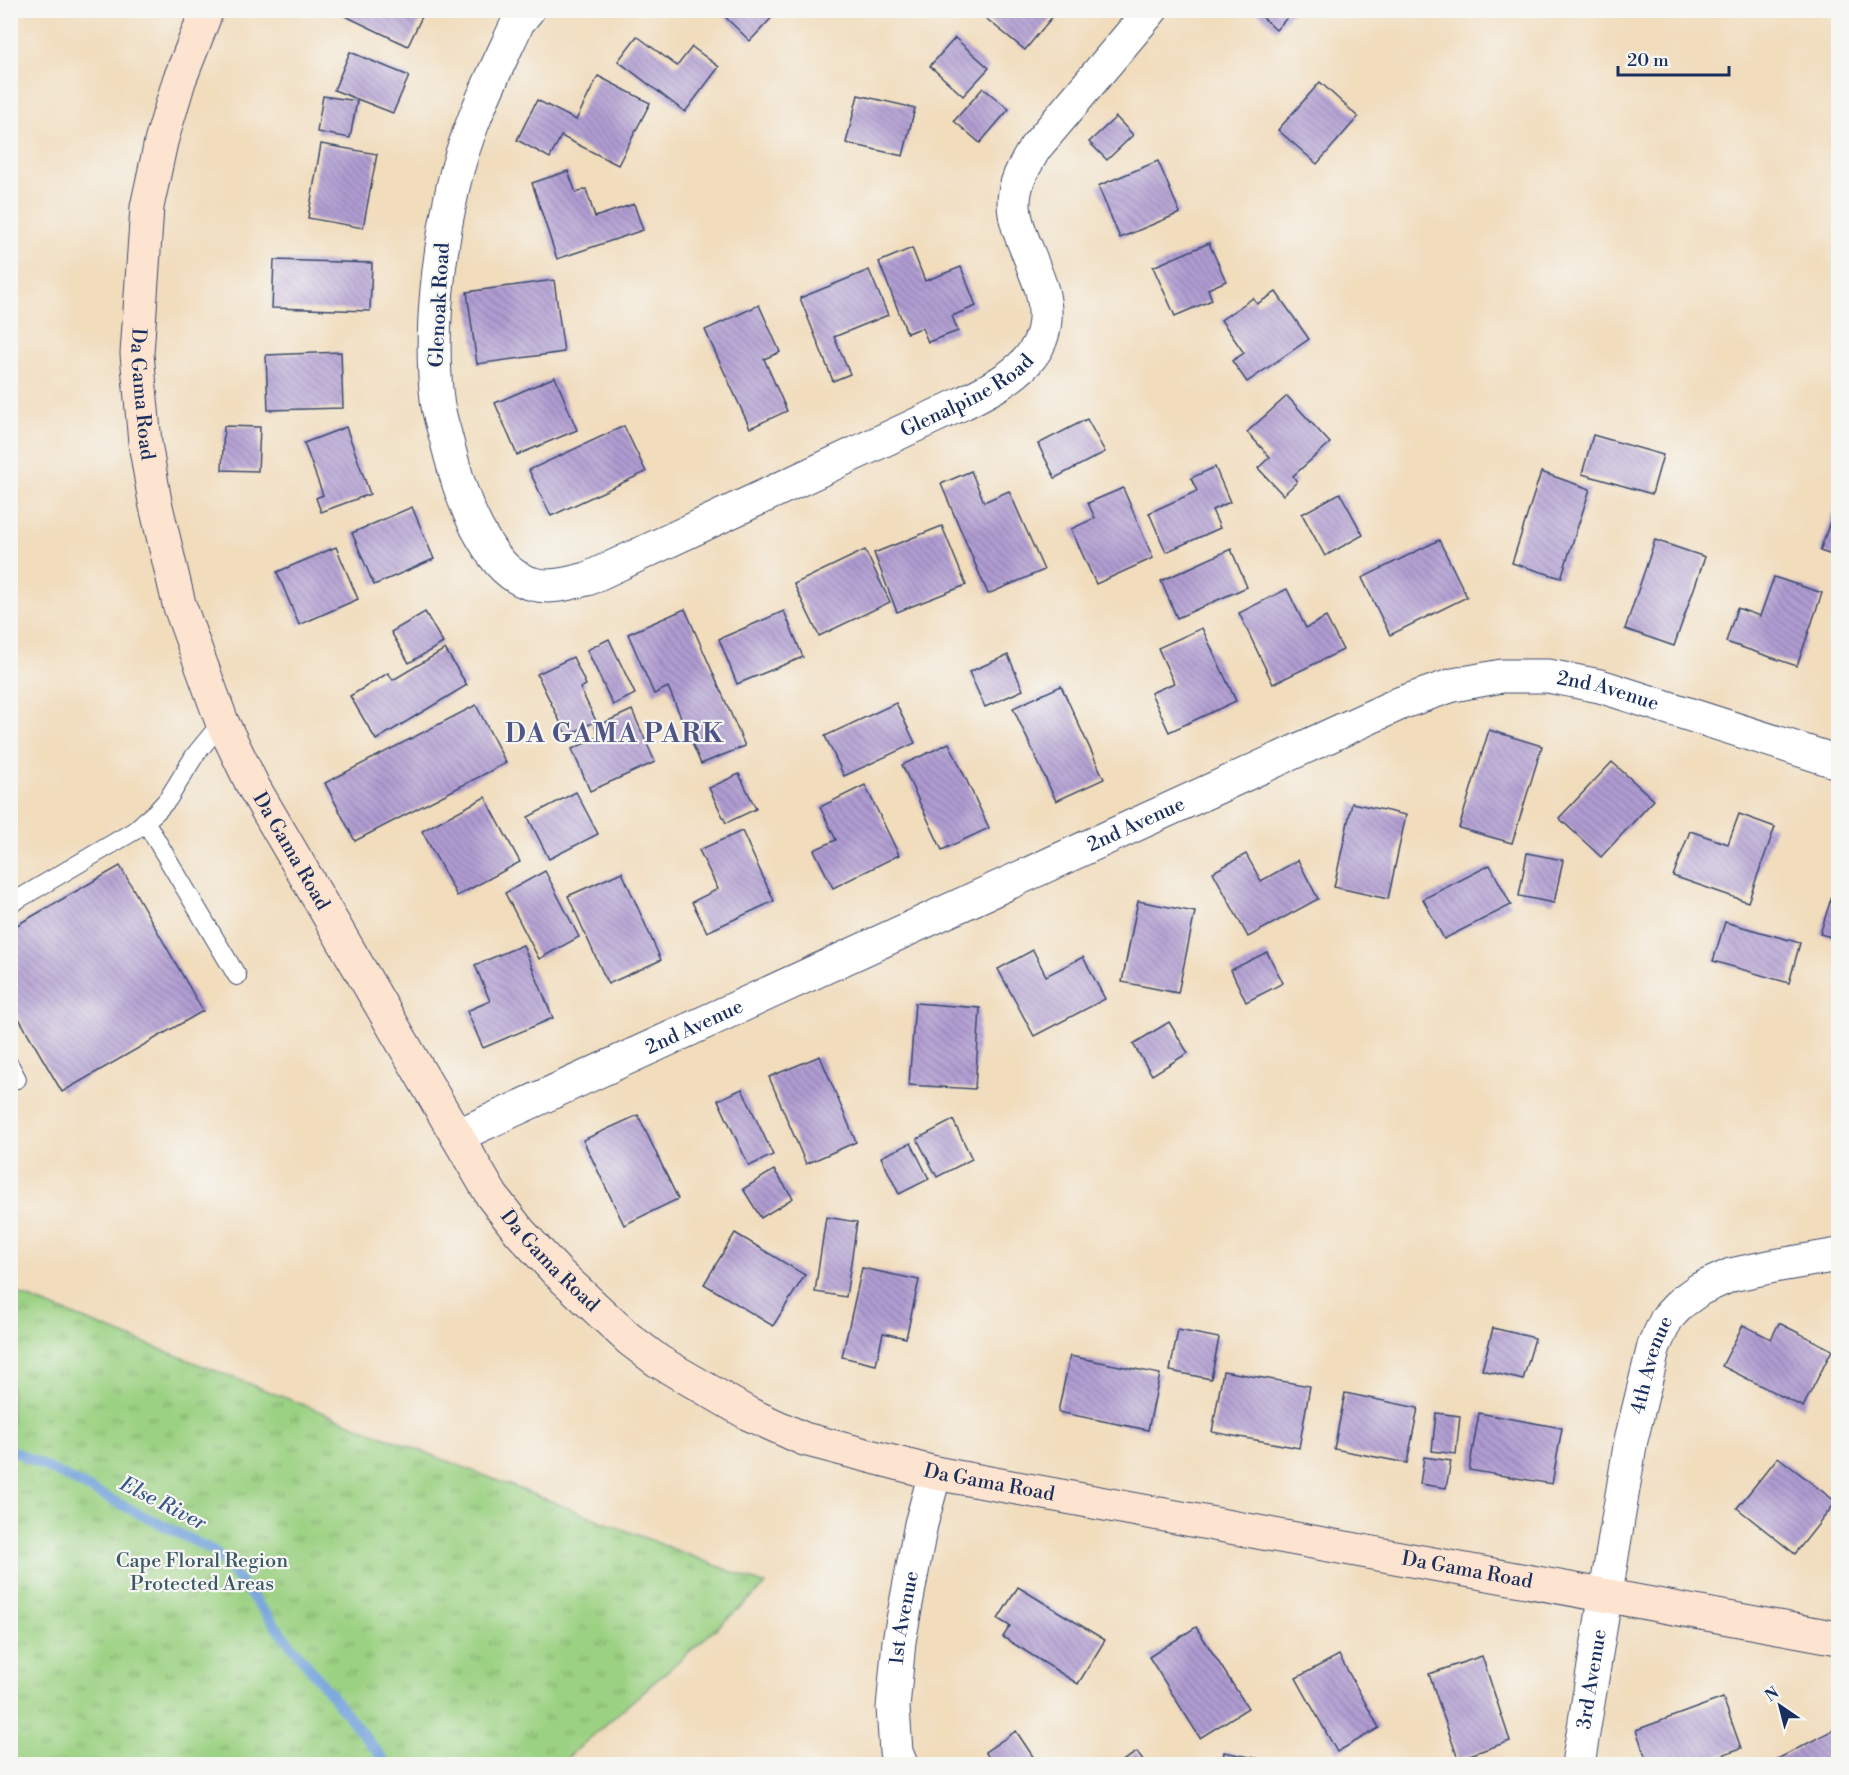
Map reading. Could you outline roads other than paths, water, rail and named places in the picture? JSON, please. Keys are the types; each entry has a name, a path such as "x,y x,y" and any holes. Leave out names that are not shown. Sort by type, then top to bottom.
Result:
{"street":[{"name":"Da Gama Road","path":"207,10 179,81 160,142 149,196 137,354 145,443 155,502 179,604 222,722 253,786 492,1196 519,1232 557,1272 629,1339 658,1361 749,1414 804,1438 935,1473 1839,1638"},
{"name":"Glenoak Road","path":"528,10 518,22 477,109 454,184 445,227 437,299 435,346 437,400 453,468 465,505 490,553 517,578 533,584"},
{"name":"Glenalpine Road","path":"533,584 555,586 587,579 963,403 1002,383 1020,369 1040,340 1044,325 1042,290 1018,225 1014,204 1016,187 1022,169 1049,131 1151,10"},
{"name":"2nd Avenue","path":"457,1136 1390,708 1453,685 1502,676 1548,676 1600,686 1839,762"},
{"name":"4th Avenue","path":"1606,1596 1631,1440 1654,1346 1667,1318 1682,1302 1700,1289 1731,1275 1839,1255"},
{"name":"1st Avenue","path":"901,1764 896,1752 893,1708 899,1641 921,1524 935,1473"},
{"name":"3rd Avenue","path":"1578,1764 1594,1657 1606,1596"}],"lane":[{"path":"10,904 134,831 146,821 168,799 201,748 222,722"},
{"path":"146,821 237,976"}],"waterway":[{"name":"Else River","path":"10,1449 216,1552 387,1764"}],"district":[{"name":"DA GAMA PARK","path":"615,734"}],"park label":[{"name":"Cape Floral Region Protected Areas","path":"202,1572"}]}
